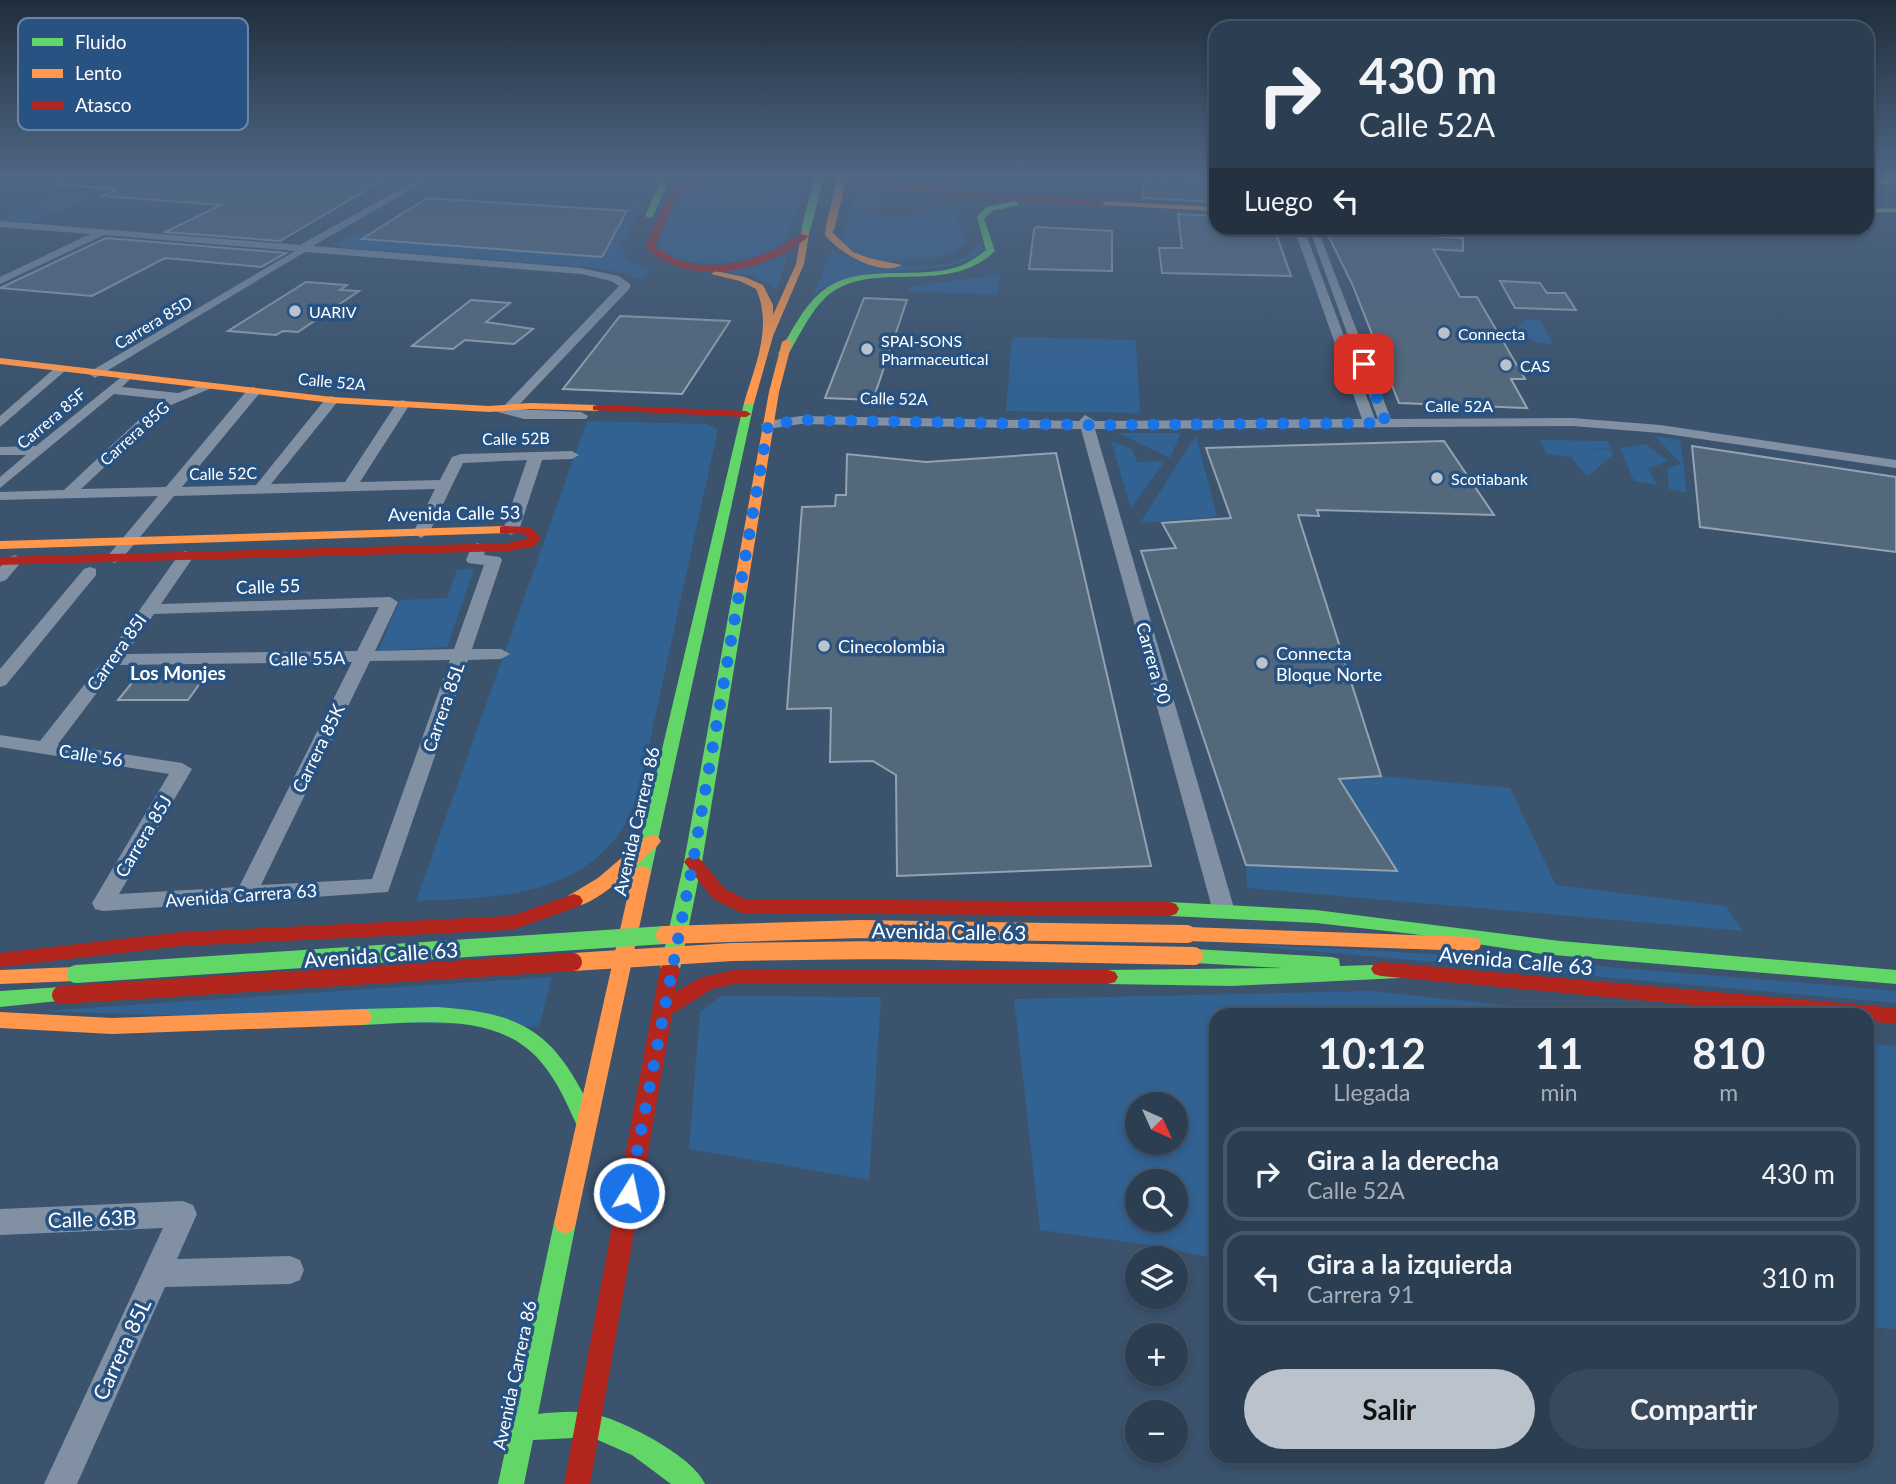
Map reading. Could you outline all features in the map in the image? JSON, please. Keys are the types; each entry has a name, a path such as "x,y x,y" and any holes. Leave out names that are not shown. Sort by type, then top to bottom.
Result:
{"main road":[{"path":"636,243 638,256 665,268 727,275 760,287 768,305 768,336"},
{"path":"652,243 650,247 656,255 675,263 734,265 776,254 791,243"},
{"name":"Avenida Carrera 86","path":"511,1484 586,1121 652,841 746,414 768,336 800,264 804,243"},
{"path":"577,1484 662,1010 693,862 772,403 783,354 824,243"},
{"path":"839,243 848,255 898,265 933,262 964,252 970,243"},
{"path":"783,354 823,296 835,288 867,279 971,266 987,258 991,251 987,243"},
{"name":"Calle 52A","path":"1,362 332,400 489,409 746,414"},
{"name":"Avenida Calle 53","path":"0,545 511,530 527,530 535,538 520,546 478,548 8,561"},
{"path":"0,960 183,939 512,923 559,910 586,896 621,872 652,841"},
{"path":"693,862 715,892 725,900 742,906 1223,908 1390,923 1558,948"},
{"name":"Avenida Calle 63","path":"0,977 742,930 888,928 1187,934 1558,948 1896,977"},
{"name":"Avenida Calle 63","path":"0,999 732,952 882,950 1283,960 1808,1008"},
{"path":"662,1010 707,983 738,976 1231,978 1400,971"},
{"path":"0,1020 112,1026 461,1014 505,1026 550,1055 574,1086 586,1121"},
{"name":"Avenida Calle 63","path":"1874,1014 1896,1016"},
{"path":"523,1428 588,1426 621,1435 655,1455 692,1484"}],"street":[{"path":"0,281 79,243"},
{"path":"221,243 581,271 622,282 625,289 509,408"},
{"name":"Carrera 85D","path":"95,374 316,243"},
{"name":"Carrera 85D","path":"303,251 317,243"},
{"path":"1304,243 1377,420"},
{"path":"1319,243 1377,420"},
{"path":"0,423 60,370"},
{"name":"Carrera 85F","path":"0,484 125,378"},
{"name":"Carrera 85G","path":"68,494 166,402 208,387"},
{"path":"110,390 178,397"},
{"path":"114,558 254,391"},
{"path":"260,489 332,400"},
{"name":"Calle 52A","path":"772,403 805,414 1086,422"},
{"path":"349,487 403,404"},
{"path":"489,409 524,415 581,416"},
{"name":"Calle 52A","path":"768,425 801,420 1377,420 1611,424 1896,462"},
{"name":"Carrera 90","path":"1086,422 1223,908"},
{"path":"0,451 40,450"},
{"name":"Calle 52B","path":"446,484 461,458 572,455"},
{"path":"511,530 536,456"},
{"path":"421,533 446,484"},
{"name":"Calle 52C","path":"0,496 446,484"},
{"name":"Carrera 85L","path":"380,886 494,559 474,560 478,548"},
{"name":"Carrera 85I","path":"45,748 113,660 186,556"},
{"path":"0,577 8,561"},
{"path":"0,681 90,572"},
{"name":"Calle 55","path":"147,608 390,602"},
{"name":"Carrera 85K","path":"246,894 390,602"},
{"name":"Calle 55A","path":"113,660 501,653"},
{"name":"Calle 56","path":"0,741 182,769"},
{"name":"Carrera 85J","path":"103,903 182,769"},
{"name":"Avenida Carrera 63","path":"103,903 380,886"},
{"name":"Carrera 85L","path":"60,1484 183,1214"},
{"name":"Calle 63B","path":"0,1222 183,1214"},
{"path":"156,1273 290,1270"}],"shaded area":[{"path":"420,243 602,257 609,243 622,243 620,246 628,260 651,270 640,280 624,273 589,267 334,245"},
{"path":"659,243 785,243 753,257 720,263 687,261 656,250"},
{"path":"844,243 964,243 949,254 917,261 883,261 858,255"},
{"path":"977,243 981,243 982,250 970,259 952,265 855,278 832,285 813,295 832,250 838,254 871,261 915,266 956,261 971,253"},
{"path":"788,254 777,289 754,276 704,269 758,265"},
{"path":"1000,275 997,294 908,292 910,286"},
{"path":"1526,319 1541,320 1553,344 1533,341 1516,330"},
{"path":"1012,337 1136,340 1140,413 1006,411"},
{"path":"587,421 707,424 718,429 638,795 619,834 599,855 577,871 552,883 499,896 416,901"},
{"path":"1118,433 1181,433 1170,458"},
{"path":"1196,435 1217,517 1140,523"},
{"path":"1655,436 1680,440 1687,493 1669,489 1667,468 1681,464"},
{"path":"1540,440 1608,441 1611,448 1577,452 1611,449 1613,455 1587,477 1571,457 1547,454"},
{"path":"1111,441 1132,449 1137,462 1165,461 1131,508"},
{"path":"1646,444 1668,461 1648,469 1657,485 1634,481 1620,448"},
{"path":"474,569 447,647 378,651 400,600 447,598 457,570"},
{"path":"1381,776 1510,788 1556,885 1726,906 1743,931 1247,888 1246,865 1396,871 1339,779"},
{"path":"1232,944 1481,957 1896,991 1896,1003"},
{"path":"552,977 539,1027 40,1011"},
{"path":"1371,991 1533,1008 1209,1008 1209,1257 1188,1253 1188,1246 1158,1246 1040,1230 1014,999"},
{"path":"721,996 881,997 869,1180 689,1149 700,1012"},
{"path":"1874,1044 1896,1046 1896,1329 1874,1327"}],"building":[{"path":"95,243 169,243 286,253 261,267 165,258 92,296 0,288"},
{"path":"419,243 609,243 602,257"},
{"path":"1032,243 1112,243 1112,271 1029,269"},
{"path":"1181,243 1279,243 1291,276 1162,273 1159,248 1182,248"},
{"name":"Connecta","path":"1332,243 1463,243 1463,251 1433,249 1460,297 1477,297 1525,379 1511,379 1527,408 1399,403 1353,286"},
{"path":"1500,281 1540,283 1547,293 1565,293 1576,310 1515,308"},
{"name":"UARIV","path":"306,282 347,285 340,290 359,291 298,332 283,331 276,335 228,331"},
{"name":"SPAI-SONS Pharmaceutical","path":"864,298 907,300 873,400 825,398"},
{"path":"471,300 510,303 486,322 533,329 514,344 465,340 453,349 412,346"},
{"path":"620,316 730,321 682,394 563,389"},
{"name":"Connecta Bloque Norte","path":"1444,441 1494,515 1317,510 1319,516 1298,515 1381,776 1339,779 1397,871 1246,865 1141,551 1176,548 1162,523 1231,518 1206,448"},
{"path":"1692,446 1896,477 1896,552 1700,527"},
{"path":"1056,453 1151,866 897,876 896,775 873,761 830,762 831,708 787,709 802,507 835,506 836,495 846,495 847,454 926,462"},
{"path":"135,679 203,679 188,700 118,700"}],"traffic: fast":[{"path":"783,354 810,310 831,289 850,281 871,277 955,271 974,264 991,251 988,243"},
{"path":"642,872 749,403"},
{"path":"670,969 693,862 740,590"},
{"path":"1170,909 1316,916 1558,948"},
{"path":"76,974 665,935"},
{"path":"1542,947 1896,977"},
{"path":"1194,956 1332,964"},
{"path":"1108,977 1231,978 1400,971"},
{"path":"0,999 61,995"},
{"path":"362,1017 469,1017 498,1023 524,1035 547,1054 568,1082 586,1121"},
{"path":"511,1484 565,1223"},
{"path":"522,1428 582,1425 613,1432 641,1446 692,1484"}],"traffic: slow":[{"path":"749,403 768,336 800,264 803,243"},
{"path":"837,243 858,258 898,265"},
{"path":"715,274 742,279 760,287 768,305 768,331"},
{"path":"740,590 774,392 787,342"},
{"path":"0,361 332,400 489,409 530,406 597,408"},
{"path":"0,545 504,530"},
{"path":"574,901 604,883 652,841"},
{"path":"565,1223 642,872"},
{"path":"665,935 861,929 1187,934"},
{"path":"1187,934 1472,944"},
{"path":"573,962 732,952 882,950 1194,956"},
{"path":"0,977 76,974"},
{"path":"0,1020 112,1026 362,1017"}],"traffic: jam":[{"path":"652,243 650,247 676,263 708,268 758,261 794,243"},
{"path":"597,408 746,414"},
{"path":"0,561 509,547 528,544 535,538 527,530 504,530"},
{"path":"693,862 719,894 742,906 1170,909"},
{"path":"0,960 182,939 512,923 574,901"},
{"path":"61,995 573,962"},
{"path":"577,1484 670,969"},
{"path":"1381,969 1808,1008"},
{"path":"662,1010 707,983 738,976 1108,977"},
{"path":"1874,1014 1896,1016"}],"place":[{"name":"UARIV","path":"295,311"},
{"name":"Connecta","path":"1444,333"},
{"name":"SPAI-SONS Pharmaceutical","path":"867,349"},
{"name":"CAS","path":"1506,365"},
{"name":"Scotiabank","path":"1437,478"},
{"name":"Cinecolombia","path":"824,646"},
{"name":"Connecta Bloque Norte","path":"1262,663"}],"district":[{"name":"Los Monjes","path":"178,672"}],"route":[{"path":"629,1193 662,1010 693,862 768,425 801,420 1095,425 1386,423 1364,364"}]}
